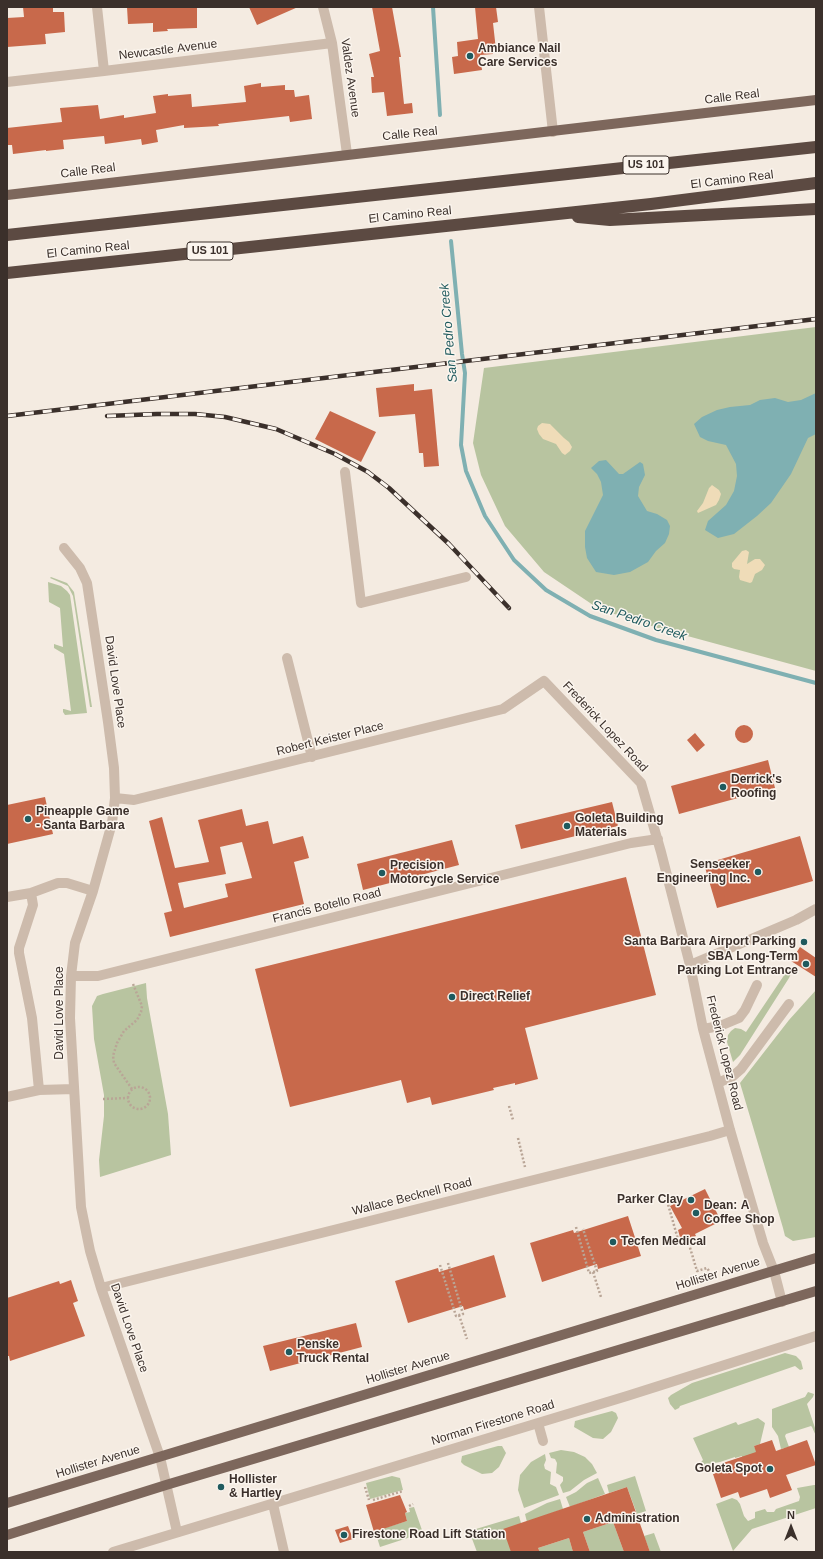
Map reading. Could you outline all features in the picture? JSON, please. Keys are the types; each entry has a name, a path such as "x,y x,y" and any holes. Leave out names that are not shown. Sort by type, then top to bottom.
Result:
{"highway":[{"name":"El Camino Real","path":"7,235 816,146"},
{"name":"El Camino Real","path":"7,273 816,184"},
{"path":"554,214 610,220 816,209"}],"main road":[{"name":"Calle Real","path":"7,194 347,154 553,132 816,100"},
{"name":"Hollister Avenue","path":"7,1503 816,1258"},
{"path":"7,1535 816,1291"}],"street":[{"path":"97,7 104,71"},
{"name":"Valdez Avenue","path":"324,7 332,43 347,154"},
{"path":"539,7 553,132"},
{"name":"Newcastle Avenue","path":"7,82 332,43"},
{"path":"344,472 361,603 466,577"},
{"name":"David Love Place","path":"64,548 80,568 87,583 109,729 114,768 115,798 112,823 93,891 75,943 71,976 70,1018 81,1207 88,1244 101,1288 160,1457 177,1532"},
{"path":"287,658 312,757"},
{"name":"Robert Keister Place","path":"115,798 134,800 503,709 544,681"},
{"name":"Frederick Lopez Road","path":"544,681 641,783 658,839 690,965 703,1029 730,1130 763,1243 774,1271 782,1302"},
{"name":"Francis Botello Road","path":"71,976 98,976 631,843 658,839"},
{"path":"7,897 67,883 93,891"},
{"path":"31,892 33,905 19,948 19,953 32,1018 39,1090"},
{"path":"690,965 796,920 816,909"},
{"path":"703,1029 720,1026 739,1018 745,1010 757,985"},
{"path":"718,1082 733,1076 741,1069 789,1004"},
{"path":"7,1096 39,1090 74,1089"},
{"name":"Wallace Becknell Road","path":"101,1288 730,1130"},
{"name":"Norman Firestone Road","path":"113,1552 132,1549 177,1532 538,1423 816,1336"},
{"path":"538,1423 543,1441"},
{"path":"272,1504 284,1552"}],"path":[{"path":"132,984 142,1006 141,1012 137,1020 124,1031 117,1042 113,1056 114,1063 132,1089"},
{"path":"138,1087 147,1091 149,1101 142,1108 137,1109 132,1107 128,1098 128,1094 132,1089 138,1087"},
{"path":"102,1099 128,1098"},
{"path":"510,1106 513,1120"},
{"path":"518,1138 525,1167"},
{"path":"666,1197 679,1243 688,1241 697,1271 707,1268 708,1271"},
{"path":"576,1227 589,1274 597,1271 583,1229"},
{"path":"448,1263 463,1314 459,1315"},
{"path":"440,1265 456,1316 459,1315 467,1339"},
{"path":"593,1272 601,1297"},
{"path":"364,1484 368,1500"},
{"path":"373,1500 403,1491"},
{"path":"409,1506 413,1504"}],"green space":[{"path":"816,327 816,671 658,628 599,609 544,572 505,526 481,475 473,443 484,368"},
{"path":"51,577 67,583 74,592 92,707 90,707 73,596 68,586 50,578"},
{"path":"48,582 61,586 70,595 87,713 65,715 63,712 63,709 71,711 64,654 54,648 54,644 63,647 60,608 49,602"},
{"path":"789,968 793,969 789,978 740,1055 733,1062 727,1042 728,1035 735,1028 746,1032"},
{"path":"146,983 147,998 168,1114 171,1155 100,1177 99,1160 104,1116 104,1095 94,1039 92,1006 97,996"},
{"path":"816,990 816,1237 793,1241 785,1236 740,1083 789,1020"},
{"path":"785,1353 796,1356 801,1361 803,1369 800,1370 795,1366 680,1406 675,1410 670,1404 668,1398 671,1395 692,1383"},
{"path":"808,1392 814,1394 807,1404 816,1431 816,1436 811,1426 786,1434 785,1436 789,1447 781,1449 778,1436 772,1427 772,1409 805,1397"},
{"path":"612,1411 616,1413 618,1418 611,1432 603,1439 593,1438 574,1427 575,1421"},
{"path":"758,1418 765,1423 760,1444 754,1446 757,1453 742,1458 742,1456 735,1457 705,1465 705,1468 696,1472 694,1469 703,1460 693,1438 736,1422 738,1425"},
{"path":"502,1446 506,1453 499,1467 492,1473 482,1474 461,1462 462,1456"},
{"path":"561,1450 574,1452 585,1457 592,1464 597,1473 584,1480 570,1491 563,1493 560,1485 563,1481 563,1477 556,1473 557,1463 555,1459 551,1458 549,1453"},
{"path":"545,1454 545,1469 551,1472 550,1484 556,1487 559,1495 524,1508 518,1490 520,1475 531,1462"},
{"path":"392,1476 400,1478 403,1490 370,1499 366,1483"},
{"path":"635,1476 646,1511 637,1514 627,1487 609,1493 607,1485"},
{"path":"598,1478 605,1494 570,1507 566,1497 576,1492 587,1483"},
{"path":"816,1485 816,1508 752,1529 733,1551 716,1504 732,1498 737,1500 744,1516 748,1521 755,1518 755,1512 765,1509 767,1512 774,1512 776,1509 799,1501 800,1497 797,1488"},
{"path":"560,1499 563,1509 527,1522 525,1514 547,1503"},
{"path":"414,1507 423,1533 380,1547 375,1531 407,1521 405,1513 410,1512 409,1508"},
{"path":"519,1516 521,1523 511,1552 477,1552 471,1536 466,1532"},
{"path":"613,1522 624,1552 590,1552 583,1532"},
{"path":"654,1533 661,1552 650,1552 644,1536"},
{"path":"569,1538 573,1552 540,1552 538,1548"}],"sand":[{"path":"542,423 550,424 569,442 572,447 570,451 565,455 556,444 543,439 537,429"},
{"path":"712,485 719,490 721,494 719,500 716,505 698,513 697,511"},
{"path":"746,550 749,552 747,564 755,559 760,559 765,565 762,570 755,574 752,582 750,583 740,580 740,570 732,567 732,563 742,551"}],"water":[{"path":"816,393 816,434 808,438 791,474 771,503 734,534 718,538 705,530 708,521 726,505 734,491 737,476 736,464 726,445 708,441 700,437 694,424 702,417 717,410 750,405 760,400 775,398 788,402 801,400"},
{"path":"606,460 619,474 623,474 640,462 643,464 645,475 639,487 638,496 647,511 657,514 667,520 670,526 669,534 665,543 656,551 648,562 630,572 614,575 596,572 587,558 585,547 585,531 603,495 601,482 597,474 591,468 599,461"}],"building":[{"path":"23,7 53,7 53,12 64,12 65,32 45,34 46,44 7,47 7,18 24,17"},
{"path":"127,7 197,7 197,28 167,29 168,31 153,32 153,23 128,24"},
{"path":"249,7 298,7 257,25"},
{"path":"372,7 392,7 401,57 399,57 404,104 412,103 413,113 387,116 384,92 372,93 371,77 374,77 369,54 380,51"},
{"path":"475,7 496,7 498,22 493,23 496,50 493,50 493,54 480,55 482,70 454,74 452,57 458,56 457,42 478,39"},
{"path":"261,83 261,87 285,85 285,90 294,90 295,97 309,95 312,119 290,122 289,116 218,124 219,126 184,128 184,125 156,130 158,142 142,145 141,139 105,144 104,136 63,140 64,149 13,154 12,145 7,145 7,128 62,122 60,108 98,105 100,119 124,115 124,118 156,113 153,96 168,94 168,96 191,94 192,107 246,102 244,86"},
{"path":"414,384 414,391 432,389 439,466 424,467 423,453 419,453 415,414 379,417 376,388"},
{"path":"330,411 376,432 361,462 315,439"},
{"path":"744,725 750,728 753,734 750,740 744,743 738,740 735,734 738,728"},
{"path":"695,733 705,745 697,752 687,740"},
{"path":"768,760 775,788 679,814 671,786"},
{"name":"Pineapple Game - Santa Barbara","path":"45,797 53,834 7,844 7,805"},
{"name":"Goleta Building Materials","path":"612,802 618,826 521,849 515,825"},
{"path":"242,809 246,826 268,821 273,844 303,836 309,858 294,862 304,904 170,937 164,913 172,911 149,821 162,817 175,868 209,862 198,820","holes":["242,842 252,878 225,884 228,897 184,908 178,883 226,874 220,847"]},
{"path":"800,836 813,881 717,908 704,864"},
{"path":"452,840 459,865 363,890 357,864"},
{"path":"626,877 656,995 525,1028 538,1079 515,1085 515,1083 493,1088 494,1090 432,1105 430,1097 407,1103 401,1080 290,1107 255,969"},
{"name":"SBA Long-Term Parking Lot Entrance","path":"800,947 816,958 816,977 791,961"},
{"name":"Dean: A Coffee Shop","path":"705,1189 721,1221 695,1234 696,1236 681,1241 678,1230 682,1228 670,1206"},
{"path":"628,1216 641,1256 598,1269 597,1264 542,1282 530,1243 573,1230 574,1233"},
{"path":"494,1255 506,1297 464,1310 463,1306 408,1323 395,1281 438,1268 439,1272"},
{"path":"71,1280 78,1301 73,1303 85,1336 10,1361 9,1356 7,1356 7,1298 59,1281 60,1284"},
{"path":"356,1323 362,1347 270,1371 263,1346"},
{"path":"772,1440 776,1451 807,1440 816,1465 786,1475 792,1490 770,1498 767,1489 740,1498 738,1492 721,1498 713,1474 725,1470 723,1463 756,1452 754,1446"},
{"name":"Administration","path":"627,1487 650,1552 624,1552 613,1522 583,1532 590,1552 573,1552 569,1538 538,1548 540,1552 511,1552 503,1529"},
{"path":"400,1495 407,1512 405,1513 407,1521 374,1532 366,1505"},
{"name":"Firestone Road Lift Station","path":"348,1526 353,1539 340,1543 335,1530"}],"waterway":[{"name":"San Pedro Creek","path":"433,7 440,115"},
{"name":"San Pedro Creek","path":"451,241 465,373 461,445 466,471 485,516 514,560 546,590 590,616 656,640 816,683"}],"railway":[{"path":"7,416 816,319"},
{"path":"107,416 195,414 225,417 276,429 335,454 368,472 389,488 449,544 509,608"}],"place":[{"name":"Ambiance Nail Care Services","path":"470,56"},
{"name":"Derrick's Roofing","path":"723,787"},
{"name":"Pineapple Game - Santa Barbara","path":"28,819"},
{"name":"Goleta Building Materials","path":"567,826"},
{"name":"Senseeker Engineering Inc.","path":"758,872"},
{"name":"Precision Motorcycle Service","path":"382,873"},
{"name":"Santa Barbara Airport Parking","path":"804,942"},
{"name":"SBA Long-Term Parking Lot Entrance","path":"806,964"},
{"name":"Direct Relief","path":"452,997"},
{"name":"Parker Clay","path":"691,1200"},
{"name":"Dean: A Coffee Shop","path":"696,1213"},
{"name":"Tecfen Medical","path":"613,1242"},
{"name":"Penske Truck Rental","path":"289,1352"},
{"name":"Goleta Spot","path":"770,1469"},
{"name":"Hollister & Hartley","path":"221,1487"},
{"name":"Administration","path":"587,1519"},
{"name":"Firestone Road Lift Station","path":"344,1535"}]}
